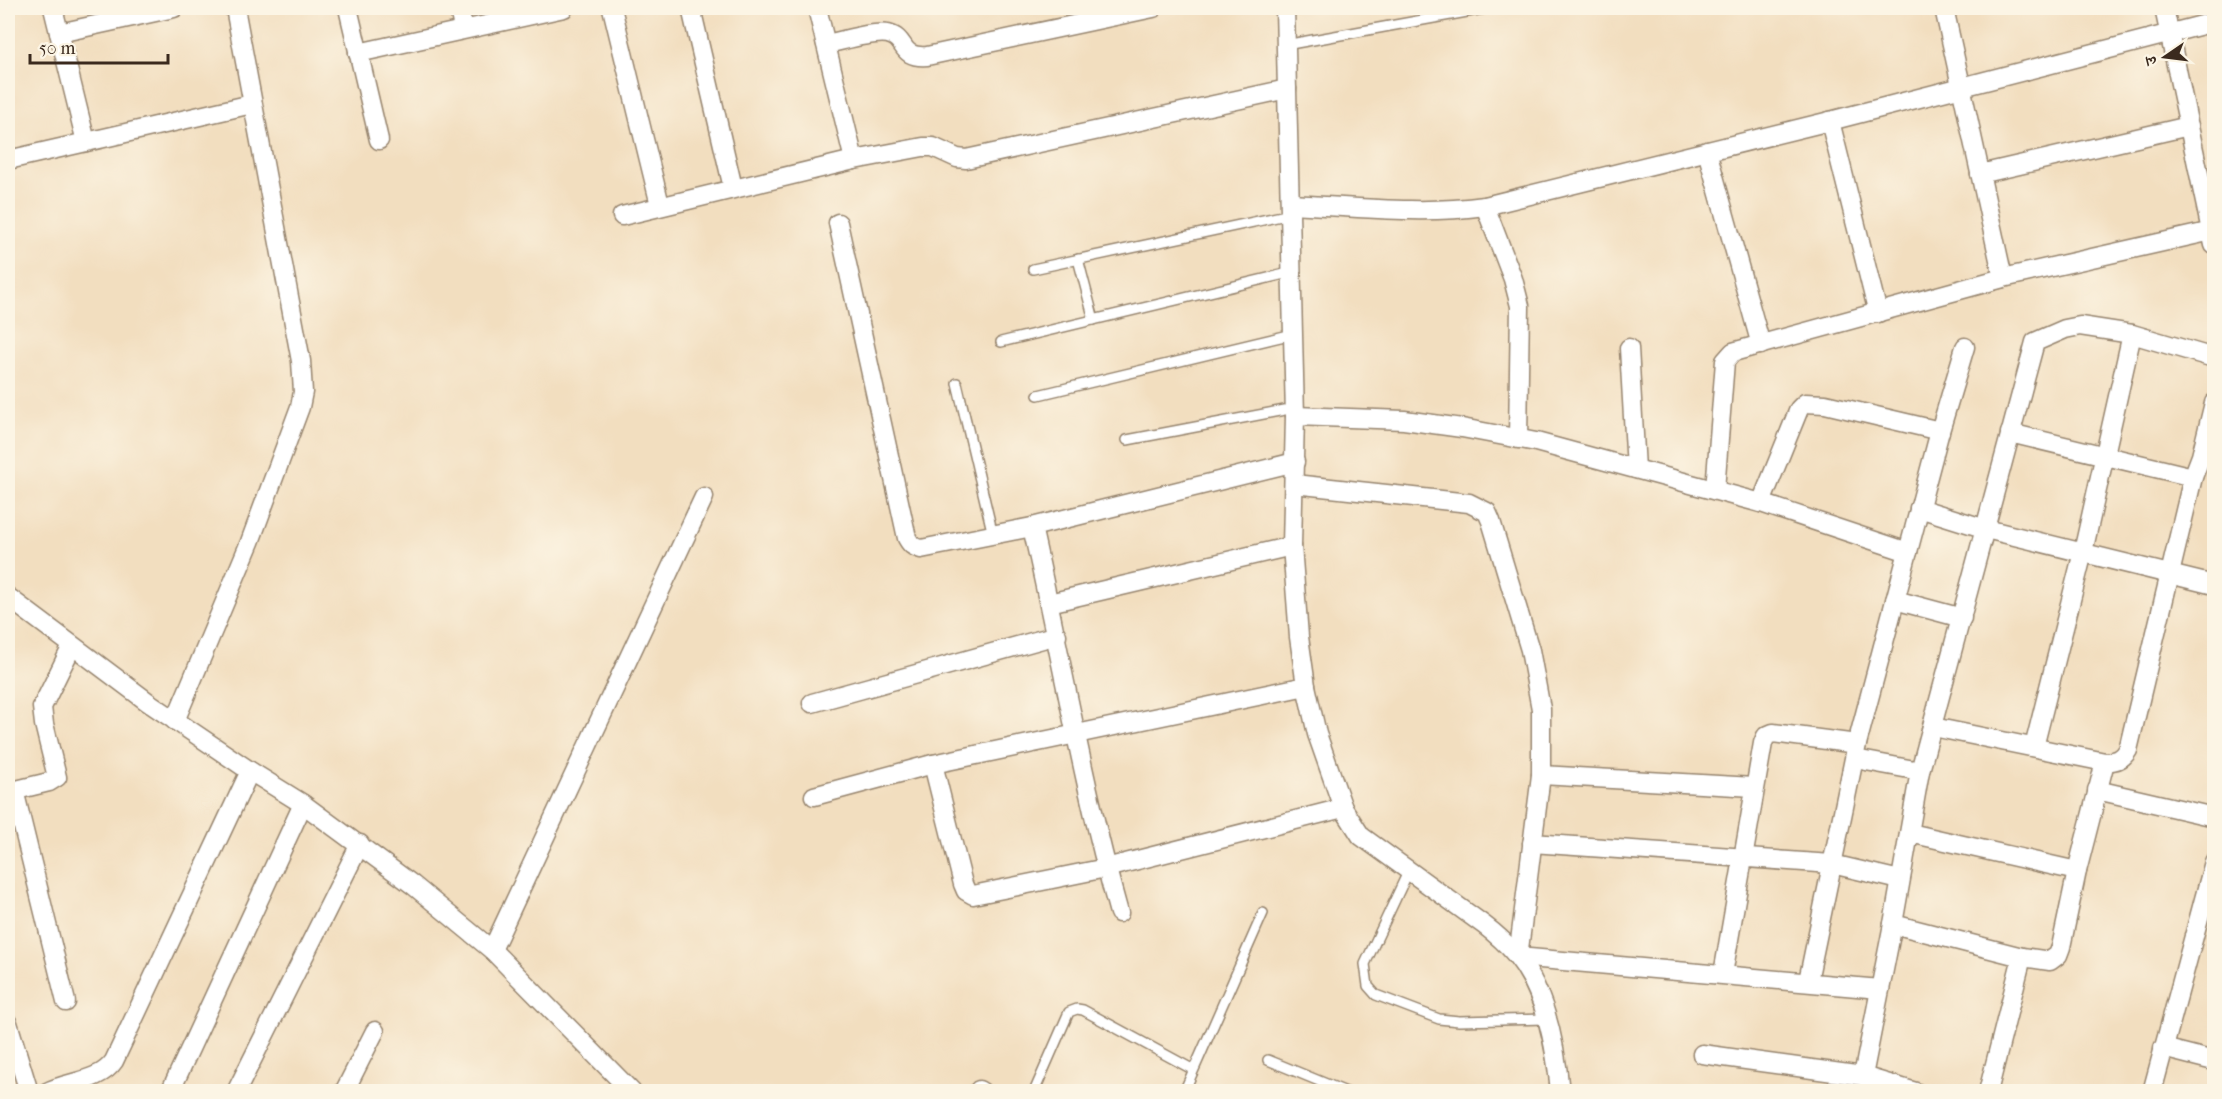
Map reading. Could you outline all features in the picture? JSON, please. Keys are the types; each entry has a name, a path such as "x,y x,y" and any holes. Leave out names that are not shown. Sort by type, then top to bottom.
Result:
{"street":[{"path":"53,8 86,142"},
{"path":"59,33 174,8"},
{"path":"175,721 250,542 300,407 303,392 301,361 235,8"},
{"path":"348,8 378,140"},
{"path":"459,8 463,29"},
{"path":"358,53 564,8"},
{"path":"612,8 660,205"},
{"path":"692,8 733,188"},
{"path":"817,8 854,160"},
{"path":"826,44 890,34 897,39 909,55 927,56 1153,8"},
{"path":"1285,8 1295,412 1292,546 1299,637 1306,686 1317,734 1343,808 1361,836 1501,938 1518,957 1532,979 1546,1019 1557,1063 1560,1092"},
{"path":"1944,8 2003,278"},
{"path":"1715,490 1725,361 1733,352 2003,278 2213,238 2164,8"},
{"path":"1291,209 1448,210 1485,206 1830,121 2214,22"},
{"path":"622,216 854,160 933,147 957,158 966,159 1287,89"},
{"path":"8,160 252,104"},
{"path":"1830,121 1878,313"},
{"path":"1980,174 2189,126"},
{"path":"1707,151 1761,345"},
{"path":"1485,206 1513,279 1520,306 1518,439"},
{"path":"838,223 907,538 911,545 921,549 1032,527 1295,462"},
{"path":"1863,1076 1920,771 2035,342 2065,329 2080,326 2132,334 2214,358"},
{"path":"2034,747 2083,552 2132,334"},
{"path":"1808,981 1856,752 1919,508 1965,347"},
{"path":"1629,348 1636,469"},
{"path":"1761,503 1799,409 1805,404 1815,402 1940,431"},
{"path":"1933,727 2105,762 2120,760 2128,750 2193,477 2208,458 2214,403"},
{"path":"1295,412 1404,420 1518,439 1761,503 1908,552"},
{"path":"2010,433 2193,477"},
{"path":"1294,484 1469,503 1487,512 1497,535 1537,682 1541,709 1541,774 1518,957"},
{"path":"492,950 704,498"},
{"path":"1919,508 1986,529 2214,585"},
{"path":"1032,527 1057,635 1075,734 1106,868 1119,913"},
{"path":"1049,603 1292,546"},
{"path":"8,597 175,721 303,804 413,885 492,950 632,1092"},
{"path":"1895,600 1962,618"},
{"path":"812,703 1057,635"},
{"path":"66,1002 11,791 49,783 57,777 42,707 72,646"},
{"path":"814,796 933,764 1306,686"},
{"path":"1723,974 1754,787 1766,736 1773,733 1856,752 1920,771"},
{"path":"1893,924 2050,962 2058,955 2105,762"},
{"path":"933,764 963,884 966,891 973,895 1106,868 1343,808"},
{"path":"47,1092 95,1076 109,1068 114,1061 250,771"},
{"path":"1541,774 1754,787"},
{"path":"2097,790 2214,818"},
{"path":"170,1092 303,804"},
{"path":"1910,833 2077,871"},
{"path":"1532,843 1832,864 1900,880"},
{"path":"236,1092 360,844"},
{"path":"2152,1092 2214,862"},
{"path":"1518,957 1881,989"},
{"path":"1988,1092 2022,957"},
{"path":"8,1023 29,1092"},
{"path":"344,1092 375,1031"},
{"path":"2163,1047 2214,1060"},
{"path":"1702,1054 1863,1076 1916,1092"}],"lane":[{"path":"1285,45 1489,8"},
{"path":"1033,269 1291,209"},
{"path":"1078,259 1094,320"},
{"path":"1001,342 1293,273"},
{"path":"1038,395 1293,334"},
{"path":"957,382 993,535"},
{"path":"1126,440 1295,412"},
{"path":"1409,870 1365,964 1368,986 1376,995 1440,1019 1459,1021 1546,1019"},
{"path":"1184,1092 1192,1069 1263,913"},
{"path":"1034,1092 1070,1012 1077,1009 1083,1010 1192,1069"},
{"path":"1268,1060 1346,1092"}]}
